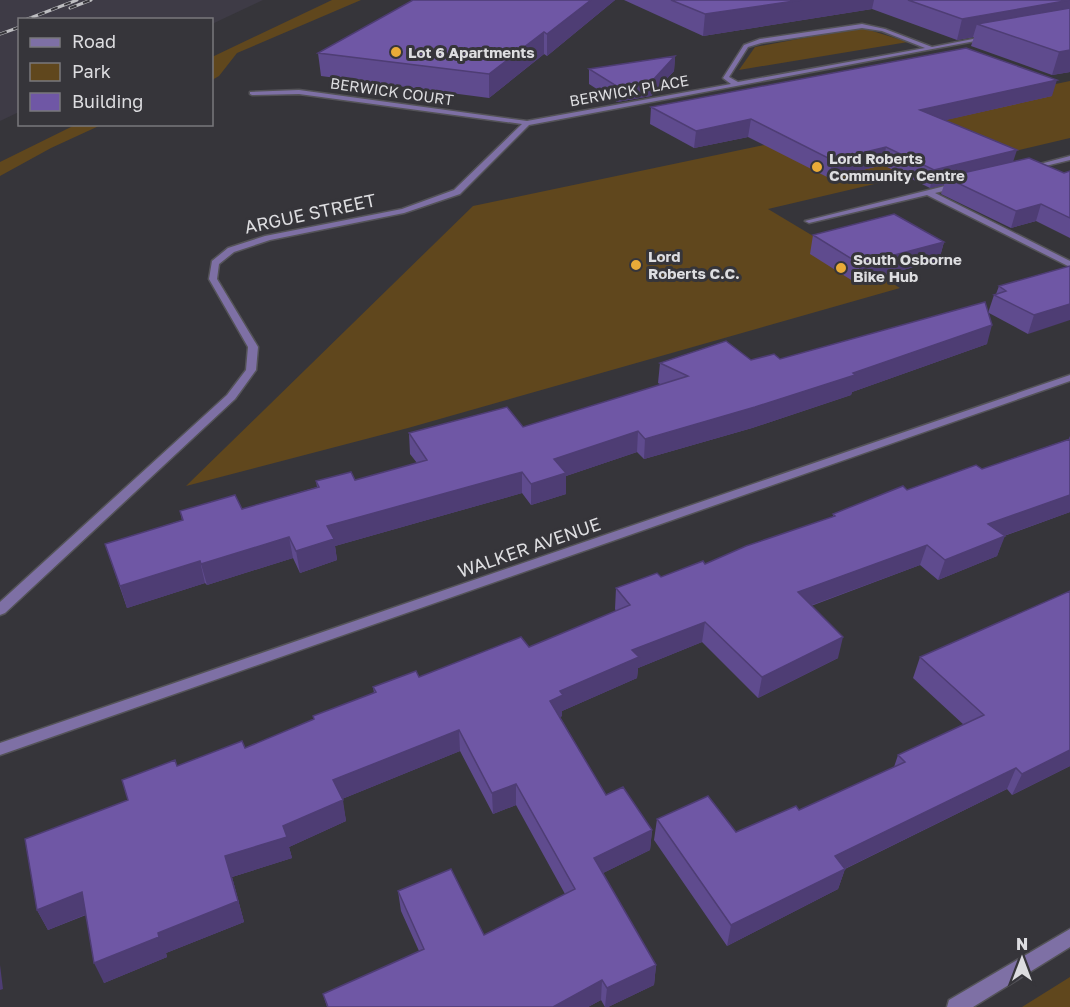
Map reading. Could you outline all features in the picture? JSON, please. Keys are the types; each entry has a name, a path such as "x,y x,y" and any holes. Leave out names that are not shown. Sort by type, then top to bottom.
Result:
{"street":[{"path":"736,84 726,78 746,46 760,41 862,26 883,30 931,48"},
{"name":"BERWICK PLACE","path":"527,123 998,36"},
{"name":"BERWICK COURT","path":"252,93 299,92 527,123"},
{"name":"ARGUE STREET","path":"0,610 231,397 251,370 254,347 213,279 215,263 231,250 268,238 404,211 457,192 527,123"},
{"path":"1024,169 1070,158"},
{"path":"809,221 966,183"},
{"path":"928,192 1070,264"},
{"name":"WALKER AVENUE","path":"0,749 1070,378"},
{"path":"956,1007 1070,937"}],"shaded area":[{"path":"0,0 263,0 213,24 213,18 18,18 18,112 0,121"}],"green space":[{"path":"332,0 361,0 237,53 219,76 213,79 213,57"},
{"path":"851,29 866,29 908,42 739,70 755,47"},
{"name":"Lord Roberts C.C.","path":"1070,81 1070,138 768,209 900,288 408,428 186,486 473,206"},
{"path":"73,126 99,126 51,148 0,176 0,162"},
{"path":"1070,977 1070,1007 1022,1007"}],"building":[{"path":"413,0 591,0 489,74 318,53"},
{"path":"671,0 801,0 705,14"},
{"path":"908,0 1070,0 962,19"},
{"path":"1070,8 1070,50 1059,52 977,24"},
{"path":"966,48 1057,80 920,110 1017,150 934,170 886,147 832,160 751,119 696,131 651,107"},
{"path":"675,56 652,81 618,87 589,69"},
{"path":"1029,158 1064,173 1070,171 1070,218 1041,204 1016,211 945,177"},
{"path":"894,214 944,242 860,264 813,235"},
{"path":"1070,266 1070,304 1034,315 994,295 1006,291 999,286"},
{"path":"985,302 992,325 853,373 855,375 645,439 638,431 554,459 566,473 531,484 522,472 327,526 334,539 296,551 289,537 120,586 105,544 183,520 180,511 235,495 242,509 319,487 316,481 351,472 355,480 427,460 409,433 507,407 523,427 688,376 660,363 726,341 751,360 774,354 780,359"},
{"path":"1070,439 1070,495 988,524 1005,536 945,560 927,545 798,592 843,637 762,677 705,622 632,650 639,657 560,691 563,695 550,701 606,795 623,787 652,830 594,858 656,965 607,988 602,980 553,1007 328,1007 323,994 424,949 398,891 451,869 484,935 575,889 516,784 492,793 459,730 333,780 343,800 283,826 287,837 225,856 238,901 158,933 159,937 94,963 82,892 37,910 25,839 128,800 122,780 175,760 177,766 242,741 245,748 314,719 313,716 376,692 373,687 416,671 419,677 521,637 529,647 630,605 616,588 657,573 661,577 703,561 705,564 746,546 835,516 833,514 903,486 907,490 976,465 982,469"},
{"path":"1070,591 1070,750 1022,774 1016,768 835,856 845,869 731,925 657,819 708,796 736,832 796,806 799,810 905,762 898,755 984,715 920,657"}],"railway":[{"path":"30,18 77,0"},
{"path":"70,8 91,0"},
{"path":"0,34 18,28"}],"place":[{"name":"Lot 6 Apartments","path":"396,52"},
{"name":"Lord Roberts Community Centre","path":"817,167"},
{"name":"Lord Roberts C.C.","path":"636,265"},
{"name":"South Osborne Bike Hub","path":"841,268"}]}
